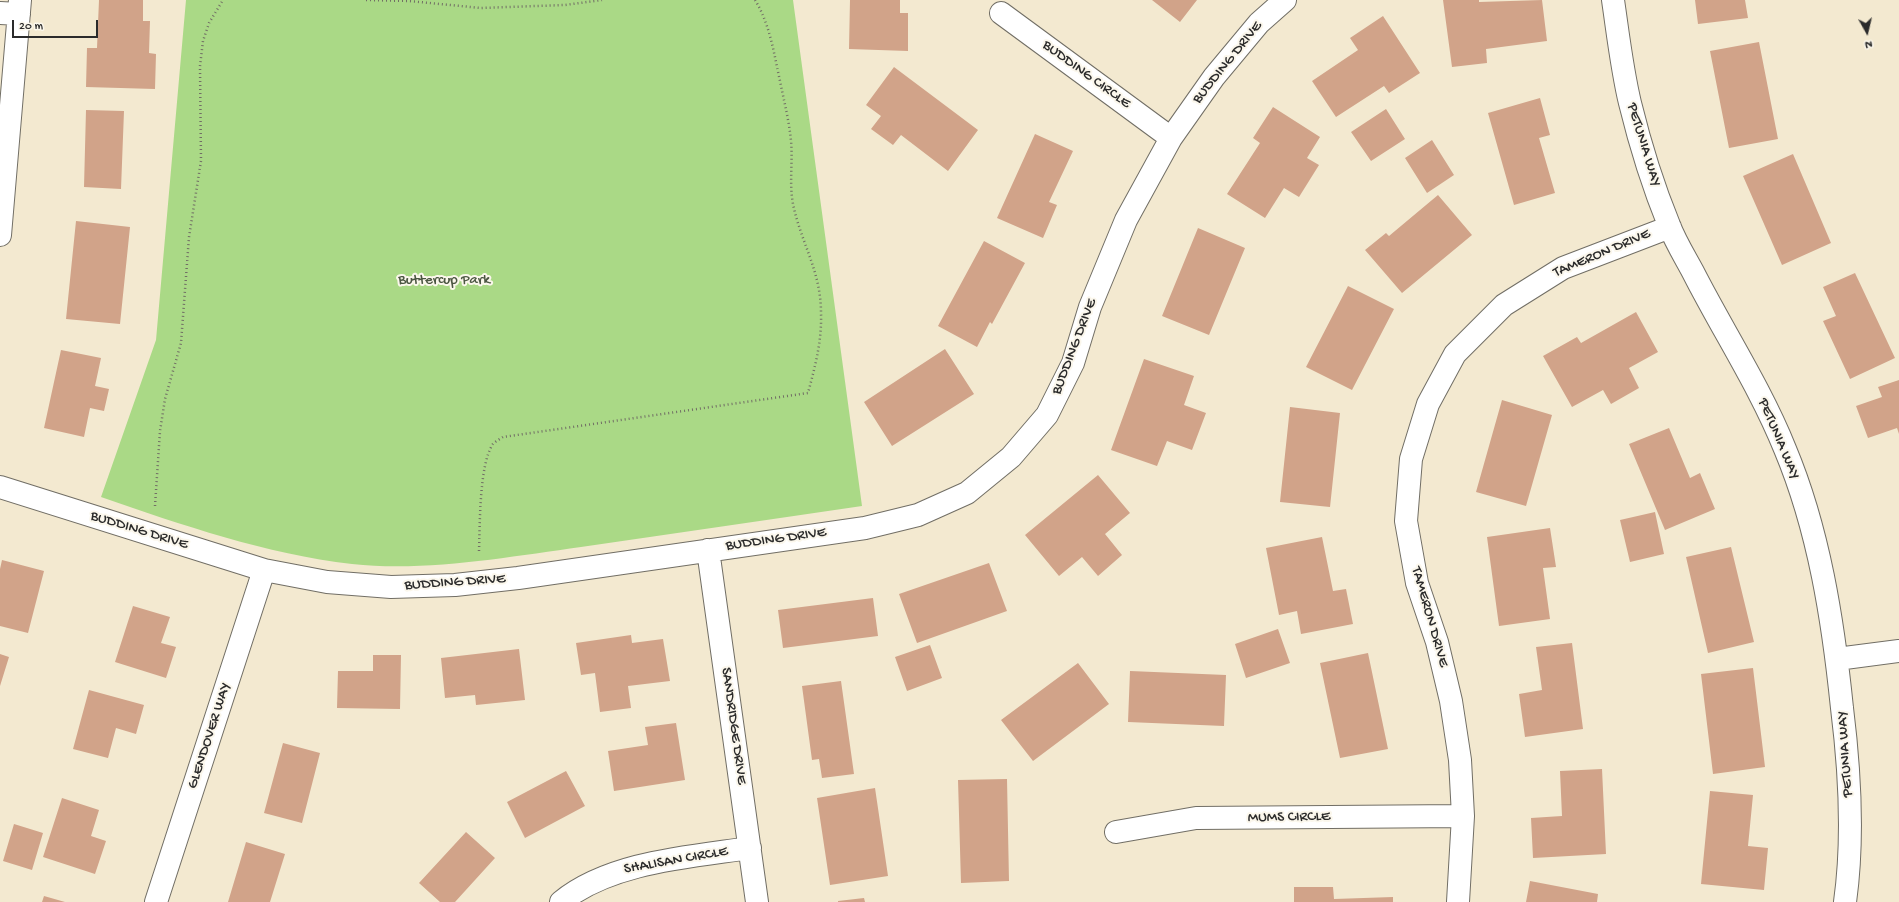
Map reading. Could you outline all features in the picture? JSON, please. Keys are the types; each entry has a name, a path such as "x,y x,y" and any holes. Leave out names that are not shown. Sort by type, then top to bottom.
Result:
{"street":[{"name":"BUDDING DRIVE","path":"0,487 264,570 327,582 391,587 455,585 865,528 918,515 967,493 1011,457 1047,415 1073,363 1090,307 1126,220 1171,138 1214,77 1259,23 1285,0"},
{"name":"PETUNIA WAY","path":"1613,0 1630,102 1648,166 1670,227 1710,305 1753,382 1785,449 1809,518 1826,592 1837,660 1846,744 1851,819 1845,902"},
{"path":"0,234 13,9"},
{"name":"BUDDING CIRCLE","path":"1001,12 1171,138"},
{"name":"TAMERON DRIVE","path":"1458,902 1462,816 1460,760 1451,701 1437,642 1417,583 1406,521 1411,460 1428,404 1454,354 1504,304 1563,268 1670,227"},
{"name":"SANDRIDGE DRIVE","path":"708,550 757,902"},
{"name":"GLENDOVER WAY","path":"156,902 264,570"},
{"path":"1837,660 1899,651"},
{"name":"MUMS CIRCLE","path":"1116,832 1196,818 1462,816"},
{"name":"SHALISAN CIRCLE","path":"561,902 570,895 615,873 664,860 750,848"}],"path":[{"path":"155,506 160,431 165,399 181,343 189,237 201,161 200,66 203,41 209,23 223,0"},
{"path":"366,0 495,8 565,6 602,0"},
{"path":"479,551 481,491 490,450 494,442 503,437 808,393 819,352 821,314 820,289 793,204 789,122 771,41 755,0"}],"green space":[{"name":"Buttercup Park","path":"186,0 793,0 862,506 496,559 438,565 380,566 352,564 320,559 256,546 193,528 101,497 156,340"}],"building":[{"path":"99,0 143,0 143,21 150,21 149,53 156,54 155,89 86,87 87,48 97,48"},
{"path":"850,0 900,0 900,13 908,13 908,51 849,49"},
{"path":"1152,0 1197,0 1180,22"},
{"path":"1443,0 1479,0 1479,2 1542,0 1547,41 1486,49 1487,63 1452,67"},
{"path":"1695,0 1745,0 1748,18 1698,24"},
{"path":"1383,16 1420,73 1389,93 1384,86 1336,117 1312,81 1358,50 1350,38"},
{"path":"1759,42 1778,139 1729,148 1710,51"},
{"path":"894,67 978,130 948,171 901,135 893,145 871,129 881,116 866,105"},
{"path":"1540,98 1550,135 1539,138 1555,193 1514,205 1488,113"},
{"path":"1273,107 1320,137 1307,158 1319,165 1299,197 1284,188 1265,218 1227,194 1260,143 1253,138"},
{"path":"1386,109 1405,139 1371,161 1351,132"},
{"path":"86,110 124,111 121,189 84,187"},
{"path":"1035,134 1073,151 1049,202 1057,205 1043,238 997,218"},
{"path":"1432,140 1454,175 1427,193 1405,158"},
{"path":"1793,154 1831,243 1782,265 1743,176"},
{"path":"1438,195 1472,235 1402,293 1365,250 1386,233 1389,236"},
{"path":"76,221 130,227 120,324 66,319"},
{"path":"1198,228 1245,248 1209,335 1162,316"},
{"path":"984,241 1025,263 992,324 990,322 977,347 938,326"},
{"path":"1855,273 1895,358 1850,379 1823,321 1836,316 1823,287"},
{"path":"1348,286 1394,309 1352,390 1306,367"},
{"path":"1636,312 1658,352 1629,368 1639,388 1611,404 1603,390 1572,407 1543,356 1577,337 1581,343"},
{"path":"945,349 974,394 892,446 864,402"},
{"path":"61,350 101,358 95,386 109,389 104,411 90,408 84,437 44,428"},
{"path":"1144,359 1194,376 1184,405 1206,413 1192,450 1167,441 1157,466 1111,450"},
{"path":"1899,380 1899,434 1897,428 1868,438 1856,406 1882,397 1878,387"},
{"path":"1502,400 1552,415 1526,506 1476,492"},
{"path":"1290,407 1340,413 1330,507 1280,502"},
{"path":"1669,428 1690,478 1700,473 1715,509 1665,530 1629,444"},
{"path":"1098,475 1130,513 1105,534 1122,555 1098,576 1082,557 1059,576 1025,535"},
{"path":"1655,512 1664,554 1630,562 1620,520"},
{"path":"1550,528 1556,567 1543,568 1550,619 1499,626 1487,537"},
{"path":"1322,537 1333,591 1346,589 1353,624 1301,634 1297,611 1279,615 1266,548"},
{"path":"1731,547 1754,642 1708,653 1686,557"},
{"path":"2,560 44,571 28,633 0,626 0,569"},
{"path":"989,563 1007,611 917,643 899,594"},
{"path":"873,598 878,636 783,648 778,610"},
{"path":"133,606 170,617 161,643 176,647 166,678 115,662"},
{"path":"1278,629 1290,663 1246,678 1235,644"},
{"path":"631,635 632,643 663,639 670,681 628,686 631,708 600,712 595,673 581,675 576,643"},
{"path":"1572,643 1583,729 1525,737 1519,694 1542,690 1536,647"},
{"path":"930,645 942,678 907,691 895,657"},
{"path":"519,649 525,700 476,705 475,695 445,698 441,658"},
{"path":"1368,653 1388,749 1340,758 1320,663"},
{"path":"0,654 9,657 0,686"},
{"path":"373,655 401,655 400,709 337,708 338,671 373,671"},
{"path":"1078,663 1109,704 1033,761 1001,720"},
{"path":"1753,668 1765,767 1713,774 1701,674"},
{"path":"1130,671 1226,675 1224,726 1128,722"},
{"path":"841,681 854,774 822,778 819,759 812,760 802,686"},
{"path":"89,690 144,705 136,734 116,728 108,758 73,749"},
{"path":"676,723 685,780 614,791 608,751 648,745 645,727"},
{"path":"283,743 320,753 302,823 264,813"},
{"path":"1602,769 1606,854 1533,858 1531,818 1562,816 1560,771"},
{"path":"566,771 585,806 525,838 507,802"},
{"path":"1007,779 1009,881 961,883 958,780"},
{"path":"875,788 888,876 830,885 817,798"},
{"path":"1710,791 1753,795 1748,846 1768,848 1764,890 1701,884"},
{"path":"62,798 99,810 91,836 106,841 95,874 43,857"},
{"path":"14,824 43,833 32,870 3,861"},
{"path":"466,832 495,858 455,902 440,902 419,883"},
{"path":"246,842 285,854 270,902 228,902"},
{"path":"1530,881 1598,894 1597,902 1526,902"},
{"path":"1294,887 1333,887 1334,899 1393,897 1393,902 1294,902"},
{"path":"44,896 65,902 42,902"},
{"path":"864,898 865,902 838,902 838,901"}]}
